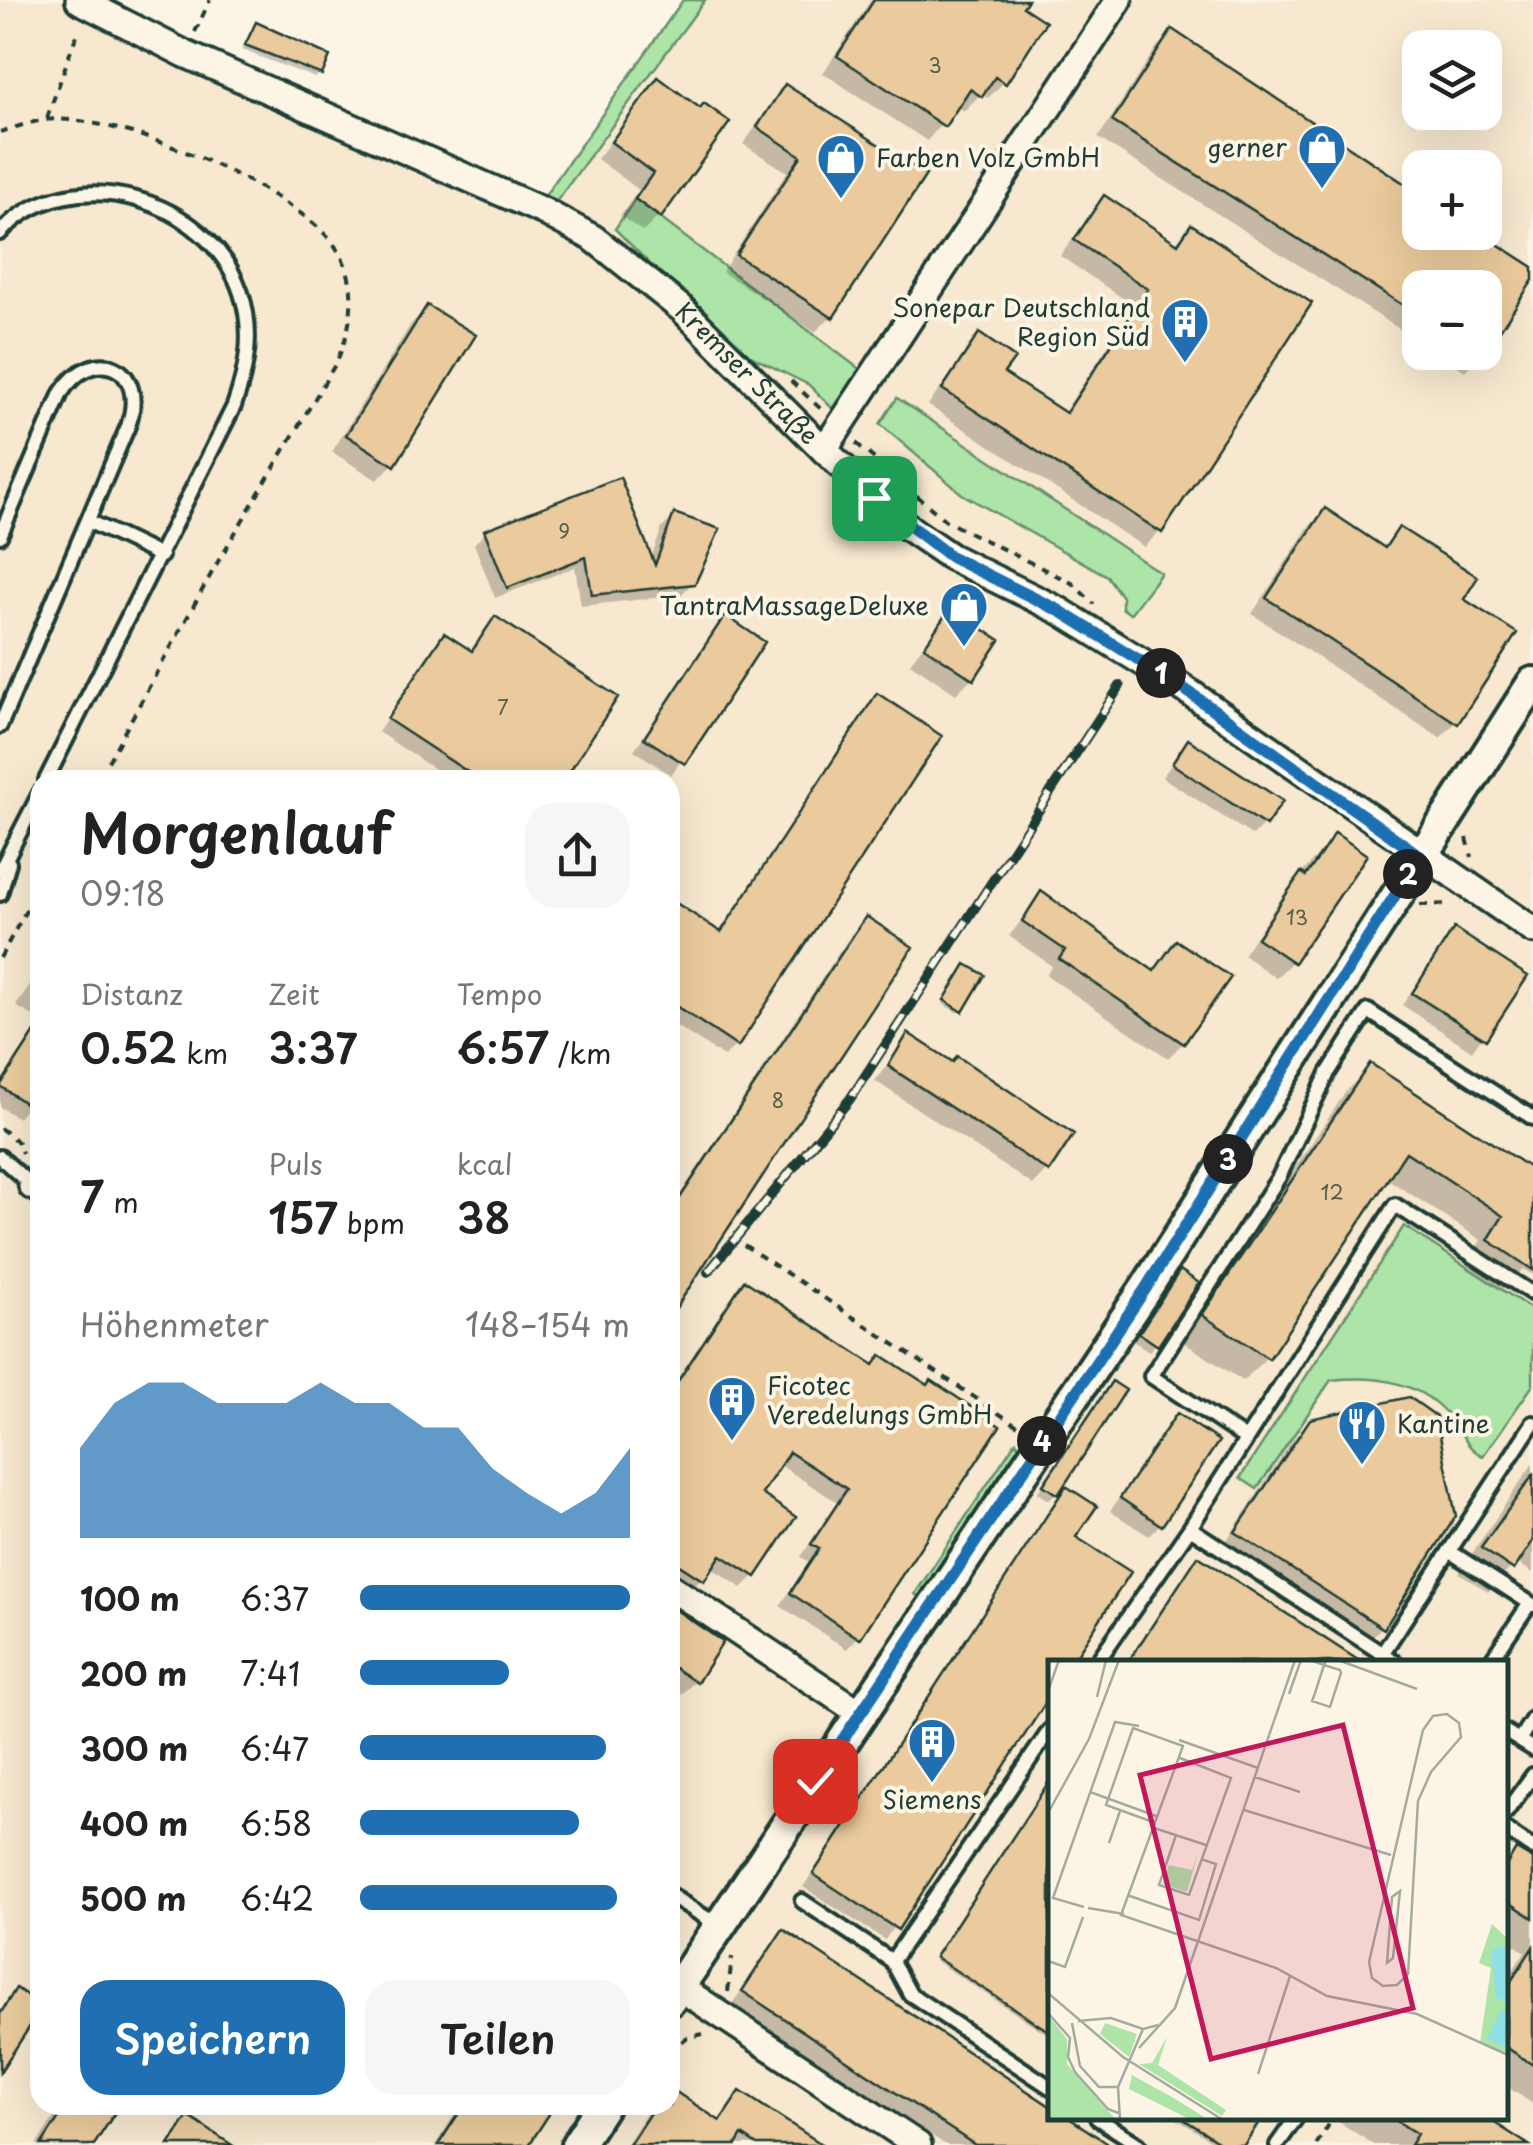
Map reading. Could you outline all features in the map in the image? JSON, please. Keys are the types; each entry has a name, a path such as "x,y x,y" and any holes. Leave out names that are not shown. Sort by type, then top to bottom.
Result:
{"street":[{"path":"824,450 1119,0"},
{"name":"Kremser Straße","path":"84,2 185,54 543,210 592,238 682,308 824,450 910,529 951,557 1093,631 1173,681 1420,856 1533,930"},
{"path":"680,1984 1182,1231 1533,682"},
{"path":"680,1594 858,1712"},
{"path":"680,1997 918,2145"},
{"path":"578,2145 597,2115"}],"lane":[{"path":"0,233 40,206 76,195 145,200 176,214 205,238 241,292 249,328 247,368 234,406 51,770"},
{"path":"0,536 61,393 74,374 94,364 112,367 126,376 134,390 134,408 0,726"},
{"path":"88,521 161,556"},
{"path":"0,871 30,812"},
{"path":"0,894 14,844"},
{"path":"1246,1439 1152,1376 1278,1178 1328,1073 1368,1011 1533,1118"},
{"path":"0,1157 30,1183"},
{"path":"1098,1660 1190,1528 1395,1205 1533,1294"},
{"path":"1382,1654 1533,1422"},
{"path":"1190,1528 1392,1660"},
{"path":"1450,1551 1531,1604 1491,1660"},
{"path":"1519,1740 1533,1718"},
{"path":"892,1960 1048,1733"},
{"path":"1508,1733 1533,1749"},
{"path":"1508,1810 1528,1794 1533,1775"},
{"path":"1508,1831 1533,1848"},
{"path":"802,1900 892,1960 910,1994 1048,2085"},
{"path":"680,1902 719,1926"},
{"path":"1101,2120 1139,2145"},
{"path":"1277,2145 1295,2120"}],"path":[{"path":"185,54 210,0"},
{"path":"0,132 46,120 84,2"},
{"path":"788,379 946,521 1088,595 1098,619 1093,631"},
{"path":"1435,902 1472,857 1467,826"},
{"path":"0,958 30,903"},
{"path":"744,1246 1042,1442"},
{"path":"1316,2145 1332,2120"}],"shaded area":[{"path":"0,0 109,0 172,32 555,201 705,0 1533,0 1533,2145 0,2145"}],"green space":[{"path":"683,0 705,0 556,202 544,197"},
{"path":"635,199 862,371 834,410 809,385 734,348 615,229"},
{"path":"897,398 1161,573 1130,614 1122,608 1122,597 1107,576 962,494 880,424"},
{"path":"1404,1226 1533,1310 1533,1385 1483,1456 1469,1445 1441,1408 1413,1389 1382,1380 1331,1380 1257,1489 1240,1478"},
{"path":"1016,1441 1021,1451 919,1597 915,1594"}],"building":[{"path":"874,0 1028,0 1023,7 1046,22 1006,84 995,77 982,97 970,89 945,127 837,56"},
{"path":"256,22 330,56 322,75 245,45"},
{"name":"gerner","path":"1172,29 1402,182 1402,250 1502,250 1502,247 1533,267 1533,280 1502,327 1502,270 1402,270 1402,305 1112,121"},
{"path":"658,77 700,108 704,103 730,122 661,218 635,199 653,173 611,142"},
{"name":"Farben Volz GmbH","path":"785,84 926,175 833,318 736,255 801,156 757,127"},
{"name":"Sonepar Deutschland Region Süd","path":"1104,195 1178,244 1191,224 1312,303 1162,533 942,389 979,333 1015,358 1004,373 1066,413 1148,289 1074,240"},
{"path":"427,305 476,335 395,466 346,435"},
{"path":"620,477 655,565 674,513 720,529 695,584 592,595 586,557 507,588 484,530"},
{"path":"1325,508 1385,548 1399,527 1478,577 1464,599 1517,633 1458,724 1266,598"},
{"path":"950,608 1000,640 974,680 924,647"},
{"path":"725,615 765,642 685,764 644,738"},
{"path":"495,616 618,697 571,770 465,770 387,719 444,633 472,651"},
{"path":"877,693 942,736 738,1047 680,1009 680,905 721,932"},
{"path":"1188,739 1283,801 1266,826 1172,764"},
{"path":"1335,833 1367,855 1294,963 1257,938 1301,872 1306,876"},
{"path":"1041,891 1154,971 1176,940 1231,977 1184,1044 1059,959 1065,950 1022,921"},
{"path":"866,916 913,947 680,1302 680,1198"},
{"path":"1454,928 1528,976 1486,1040 1412,993"},
{"path":"966,964 985,975 963,1012 944,1000"},
{"path":"908,1033 953,1062 957,1056 1074,1134 1049,1172 888,1066"},
{"path":"30,1040 30,1107 0,1086"},
{"path":"1370,1063 1533,1170 1533,1270 1488,1240 1503,1216 1406,1152 1269,1359 1202,1315"},
{"path":"1180,1270 1199,1283 1158,1346 1139,1333"},
{"path":"744,1280 874,1365 881,1355 928,1385 931,1380 1000,1426 860,1639 790,1593 819,1549 811,1544 847,1489 789,1452 762,1494 796,1517 756,1577 721,1555 704,1581 680,1565 680,1378"},
{"path":"1112,1381 1126,1390 1058,1495 1043,1485"},
{"name":"Kantine","path":"1409,1397 1436,1416 1456,1516 1384,1629 1235,1532 1310,1419"},
{"path":"1177,1413 1219,1441 1162,1526 1120,1498"},
{"path":"1533,1475 1533,1541 1514,1570 1481,1548"},
{"name":"Siemens","path":"1066,1486 1097,1506 1076,1537 1131,1572 1073,1660 1048,1660 1048,1699 898,1930 813,1874"},
{"path":"1198,1556 1358,1660 1129,1660"},
{"path":"680,1613 723,1642 697,1683 680,1672"},
{"name":"Siemens","path":"1048,1783 1048,2031 935,1957"},
{"path":"1516,1849 1533,1859 1533,1918 1508,1901 1508,1863"},
{"path":"783,1929 1048,2105 1048,2120 1072,2120 1110,2145 975,2145 742,1991"},
{"path":"1533,1947 1533,2065 1508,2048 1508,1986"},
{"path":"16,1988 30,1997 30,2026 0,2072 0,2014"},
{"path":"740,2091 823,2145 757,2145 742,2135 736,2145 629,2145 648,2115 680,2115 680,2095 720,2121"},
{"path":"60,2115 114,2115 94,2145 41,2145"},
{"path":"458,2115 548,2115 529,2145 438,2145"},
{"path":"188,2116 232,2145 169,2145"},
{"path":"1185,2120 1261,2120 1244,2145 1224,2145"},
{"path":"1395,2120 1490,2120 1529,2145 1410,2145 1417,2134"}],"railway":[{"path":"708,1272 850,1099 1120,686"}],"place":[{"name":"gerner","path":"1322,190"},
{"name":"Farben Volz GmbH","path":"841,200"},
{"name":"Sonepar Deutschland Region Süd","path":"1185,364"},
{"name":"TantraMassageDeluxe","path":"964,648"},
{"name":"Ficotec Veredelungs GmbH","path":"732,1442"},
{"name":"Kantine","path":"1362,1466"},
{"name":"Siemens","path":"932,1784"}],"route":[{"path":"815,1781 1146,1288 1420,856 1173,681 1060,611 951,557 874,498"}]}
